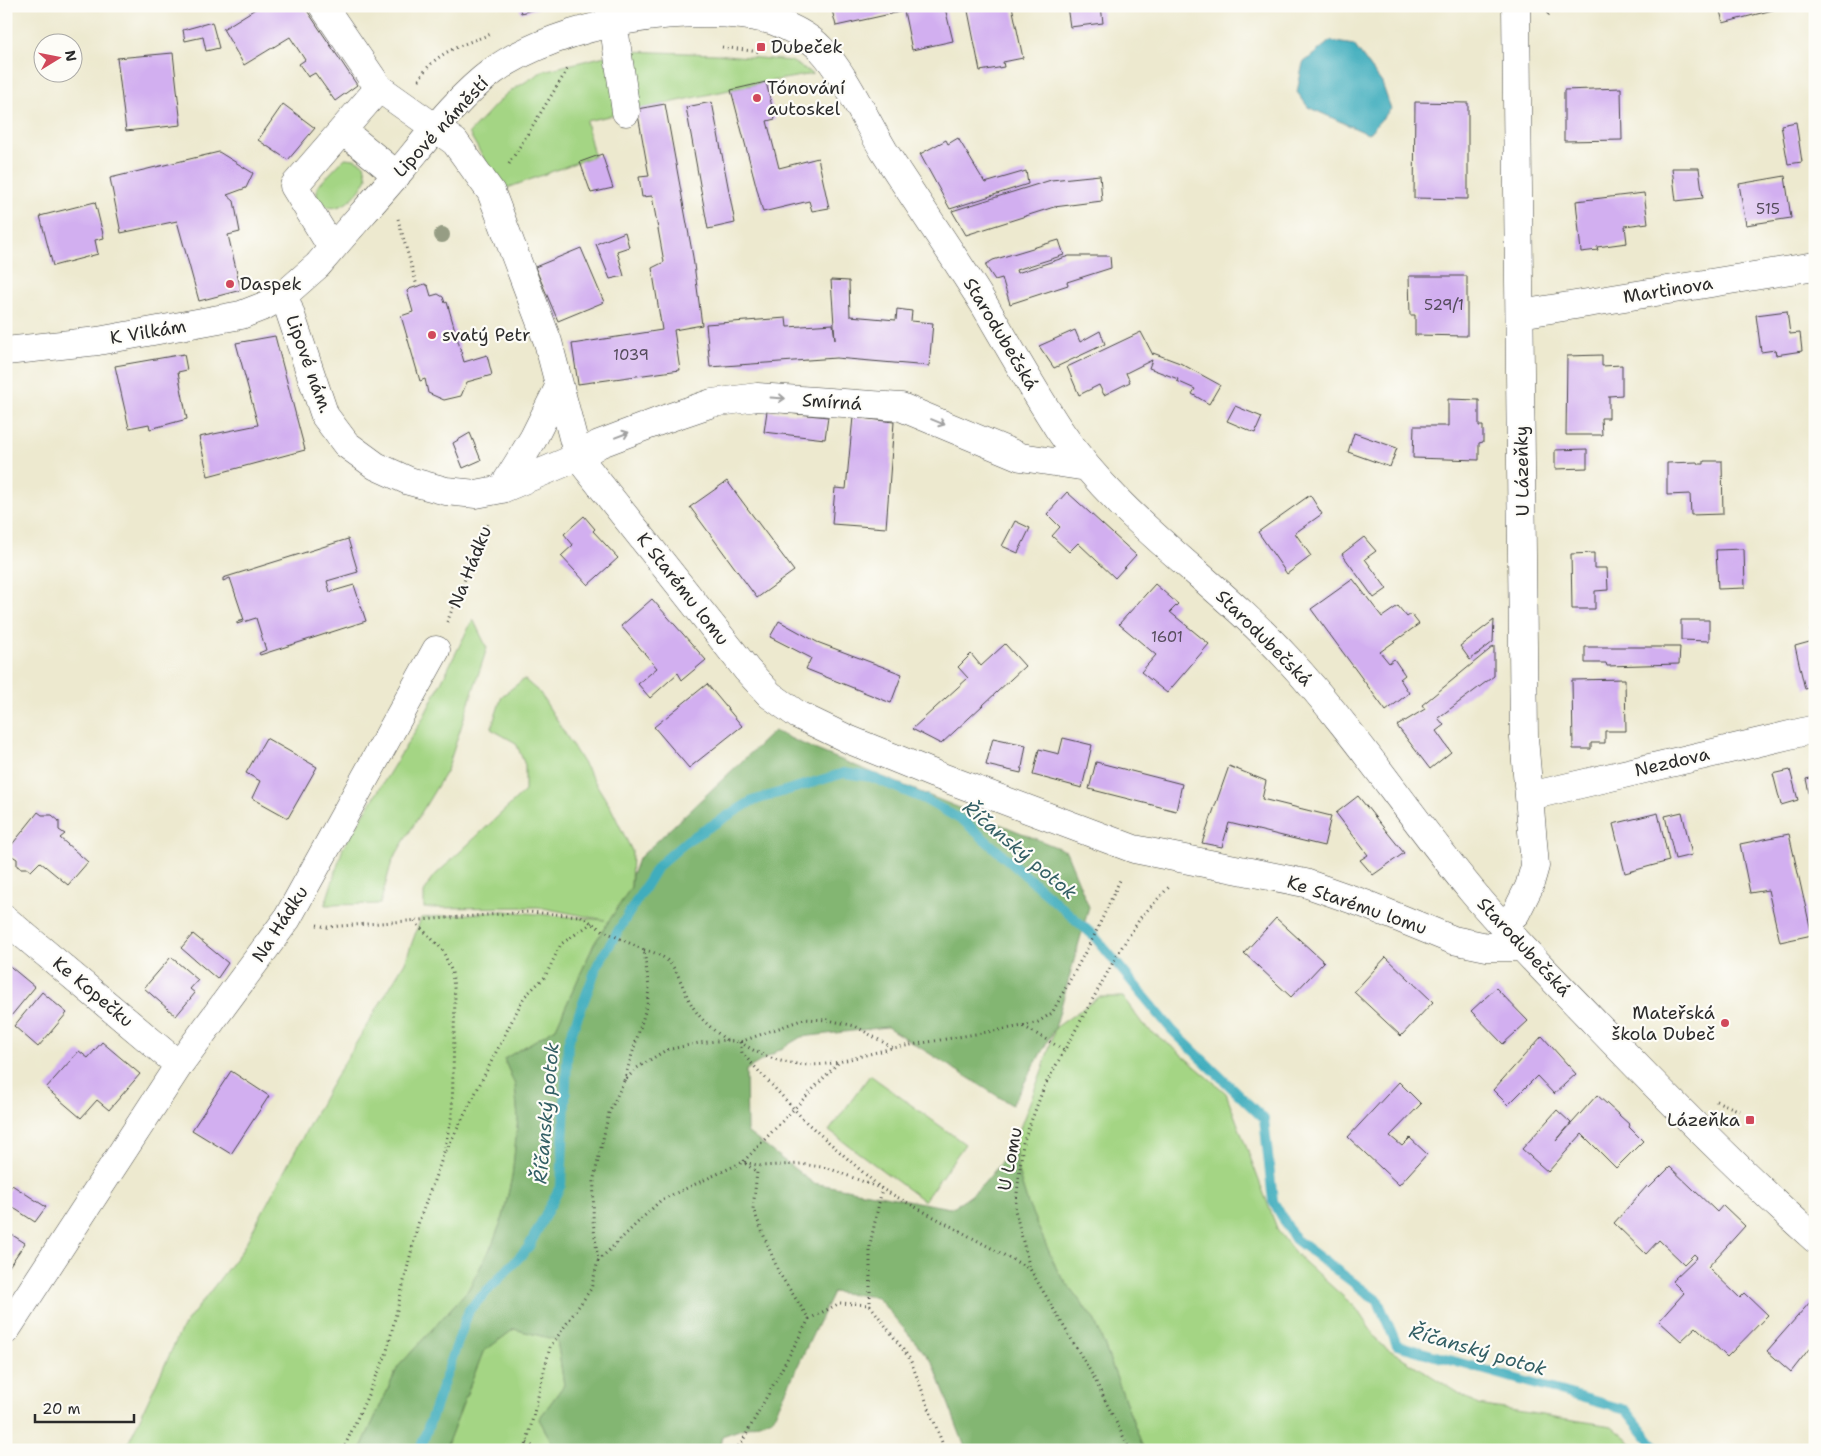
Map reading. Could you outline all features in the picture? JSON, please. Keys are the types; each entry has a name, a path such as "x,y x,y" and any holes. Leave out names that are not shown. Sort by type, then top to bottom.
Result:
{"street":[{"path":"323,6 379,88 294,186 332,248"},
{"name":"U Lázeňky","path":"1502,926 1516,913 1529,888 1535,866 1524,738 1516,6"},
{"name":"Lipové náměstí","path":"284,294 304,280 436,128 478,84 511,60 610,13 675,9 762,11"},
{"name":"Starodubečská","path":"762,11 817,44 829,59 884,150 982,302 1058,429 1086,467 1150,532 1241,612 1284,654 1364,749 1432,842 1502,926 1717,1149 1815,1239"},
{"path":"610,13 626,112"},
{"name":"K Starému lomu","path":"379,88 455,142 491,192 548,342 578,457 747,670 770,695 798,715 934,774 1134,849"},
{"path":"343,131 396,175"},
{"name":"Martinova","path":"1520,314 1815,266"},
{"name":"K Vilkám","path":"6,351 98,341 221,320 264,306 284,294"},
{"name":"Lipové nám.","path":"284,294 325,416 346,444 376,466 409,481 446,491 476,494 502,489 578,457"},
{"path":"502,489 533,439 559,387"},
{"name":"Smírná","path":"578,457 599,444 702,406 757,397 901,407 1021,457 1086,467"},
{"name":"Na Hádku","path":"6,1330 179,1065 287,919 436,650"},
{"name":"Nezdova","path":"1530,796 1815,728"},
{"name":"Ke Starému lomu","path":"1134,849 1305,883 1366,904 1453,940 1487,947 1522,947"},
{"name":"Ke Kopečku","path":"6,920 179,1065"}],"path":[{"path":"491,192 569,66"},
{"path":"378,196 396,210 417,286"},
{"name":"Na Hádku","path":"436,650 502,489"},
{"path":"624,1081 637,1068 666,1050 699,1043 726,1040 740,1042 762,1056 784,1062 819,1066 893,1048 1038,1022 1052,1013 1094,936 1134,849"},
{"name":"U Lomu","path":"1130,1450 1093,1376 1030,1269 1014,1210 1023,1143 1044,1087 1120,950 1141,917 1178,878 1183,858"},
{"path":"327,926 528,912 581,916 602,930 643,950 657,953 671,963 694,1010 705,1023 726,1040"},
{"path":"412,919 442,949 452,972 456,996 452,1114 443,1156"},
{"path":"343,1450 386,1355 418,1224 443,1156 524,996 545,978 561,944 592,924"},
{"path":"525,1450 550,1347 591,1289 598,1261 593,1221 594,1178 609,1112 624,1081 647,1005 649,988 643,950"},
{"path":"740,1042 804,1019 812,1019 828,1020 855,1026 893,1048"},
{"path":"1023,1026 1064,1050"},
{"path":"740,1042 742,1053 795,1109 882,1189"},
{"path":"598,1261 661,1200 743,1162 839,1062"},
{"path":"743,1162 760,1166 801,1164 828,1168 882,1189 1030,1269"},
{"path":"743,1162 757,1172 753,1209 779,1273 809,1319"},
{"path":"882,1189 870,1245 870,1305 910,1359 945,1450"},
{"path":"735,1450 742,1442 809,1319 840,1302 870,1305"},
{"path":"527,1443 539,1450"}],"green space":[{"path":"626,51 716,54 791,61 813,74 766,82 586,121 594,156 502,190 469,133 506,94 543,71"},
{"path":"345,158 354,159 364,164 367,178 352,199 338,207 330,208 323,205 317,198 317,187"},
{"path":"473,619 487,648 447,770 392,861 380,904 325,905 343,848 422,720"},
{"path":"524,679 540,693 611,808 632,851 631,887 594,944 556,1028 504,1059 515,1085 518,1118 512,1177 503,1217 491,1247 468,1290 398,1367 360,1450 125,1450 182,1328 242,1250 329,1088 405,962 421,918 504,911 605,920 538,907 424,908 424,893 431,879 525,791 525,765 516,743 491,729 502,696"},
{"path":"774,731 1066,851 1089,907 1055,1028 1012,1105 887,1027 801,1037 746,1070 747,1132 813,1183 950,1208 970,1196 987,1180 1015,1141 1017,1169 1028,1204 1058,1272 1095,1321 1144,1450 966,1450 933,1363 877,1297 833,1292 773,1418 722,1436 719,1450 556,1450 539,1419 564,1385 557,1340 514,1329 483,1352 445,1450 360,1450 398,1367 468,1290 491,1247 503,1217 512,1177 518,1118 515,1085 504,1059 556,1028 594,944 631,887 632,875 638,859"},
{"path":"1099,997 1123,997 1144,1026 1175,1049 1226,1093 1278,1231 1297,1255 1356,1308 1380,1344 1478,1405 1612,1426 1640,1450 1144,1450 1095,1321 1058,1272 1028,1204 1017,1169 1015,1141 1044,1065 1055,1028"},
{"path":"870,1075 965,1144 924,1201 829,1131"},
{"path":"514,1329 557,1340 564,1385 539,1419 556,1450 445,1450 483,1352"}],"water":[{"path":"1330,41 1354,45 1382,83 1391,109 1368,134 1308,107 1297,92 1303,63"}],"building":[{"path":"260,6 304,6 357,85 335,101 315,73 308,77 299,64 305,60 290,37 244,65 223,29"},
{"path":"519,6 542,6 542,7 521,13"},
{"path":"831,6 949,6 945,8 953,41 912,50 904,11 836,26"},
{"path":"967,6 1012,6 1023,58 1003,62 1004,67 980,71"},
{"path":"1067,6 1101,6 1103,23 1070,27"},
{"path":"1719,6 1784,6 1784,7 1723,23"},
{"path":"212,22 219,48 206,51 203,37 185,41 183,30"},
{"path":"173,53 181,125 126,131 117,58"},
{"path":"766,82 775,119 767,121 779,168 818,158 829,208 812,211 809,201 763,212 731,90"},
{"path":"1621,88 1622,140 1564,141 1564,90"},
{"path":"712,102 735,223 708,229 686,107"},
{"path":"1415,102 1468,103 1468,199 1414,198"},
{"path":"283,104 315,128 288,160 258,140"},
{"path":"665,104 693,257 702,325 674,330 680,370 578,384 572,344 662,330 652,268 664,262 652,196 642,197 639,177 649,176 637,109"},
{"path":"1796,122 1802,162 1788,164 1781,125"},
{"path":"958,138 985,183 1026,171 1028,184 950,209 920,154 946,140 948,144"},
{"path":"219,152 253,173 246,188 227,195 234,201 240,232 228,235 241,290 199,301 177,221 121,233 110,178"},
{"path":"602,154 613,188 591,193 580,162"},
{"path":"1672,168 1699,168 1703,198 1676,201"},
{"path":"1100,175 1102,201 1054,207 966,235 952,211 1051,180"},
{"path":"1785,176 1791,218 1746,225 1739,184"},
{"path":"1644,193 1648,223 1625,226 1627,243 1597,247 1598,250 1581,252 1576,201"},
{"path":"95,202 104,238 95,240 98,254 53,266 40,216"},
{"path":"625,232 629,247 617,251 624,276 610,279 596,244"},
{"path":"1059,240 1064,255 1016,270 1017,273 1069,256 1110,256 1111,268 1067,282 1068,285 1010,304 1002,278 995,280 985,265 993,260"},
{"path":"581,248 604,302 558,321 535,267"},
{"path":"1409,276 1467,276 1467,336 1415,335 1415,315 1410,315"},
{"path":"831,280 849,281 850,316 896,320 897,309 912,311 911,321 933,323 929,366 836,358 710,367 706,324 786,318 787,327 833,324 835,340"},
{"name":"svatý Petr","path":"425,284 428,286 431,296 438,294 443,297 445,303 447,302 464,362 487,355 492,375 467,382 461,396 444,400 428,393 425,379 420,381 401,316 413,312 407,291"},
{"path":"1787,311 1790,334 1800,333 1802,351 1776,355 1775,350 1761,352 1756,315"},
{"path":"1075,330 1080,342 1100,331 1105,344 1054,368 1039,346"},
{"path":"1141,332 1153,355 1153,353 1180,363 1220,385 1209,404 1192,394 1195,389 1177,381 1178,379 1149,368 1152,360 1126,373 1130,382 1104,395 1099,385 1079,395 1067,367"},
{"path":"275,336 305,450 208,476 199,437 258,425 236,343"},
{"path":"184,354 187,370 178,372 187,419 150,429 149,424 129,428 115,366"},
{"path":"1602,355 1602,366 1622,365 1622,395 1609,396 1609,418 1601,418 1602,435 1566,435 1567,356"},
{"path":"1448,399 1479,400 1479,426 1483,426 1483,442 1479,443 1479,460 1413,458 1414,426 1448,426"},
{"path":"1235,406 1262,417 1255,433 1227,421"},
{"path":"767,411 828,417 825,439 764,432"},
{"path":"853,417 894,422 886,528 832,524 835,488 846,489"},
{"path":"470,433 481,460 463,468 453,443"},
{"path":"1354,433 1397,448 1390,467 1348,452"},
{"path":"1587,449 1587,468 1555,469 1555,450"},
{"path":"1704,461 1722,461 1723,514 1691,515 1690,494 1667,495 1667,463 1697,462 1698,464 1704,464"},
{"path":"727,481 794,571 757,598 690,507"},
{"path":"1067,492 1136,555 1115,578 1078,543 1069,552 1052,536 1060,527 1047,514"},
{"path":"1310,495 1322,514 1295,533 1311,556 1287,574 1258,532"},
{"path":"584,516 595,529 593,531 618,558 588,585 561,556 573,545 564,534"},
{"path":"1015,521 1030,528 1018,553 1002,546"},
{"path":"1364,537 1376,551 1365,559 1387,589 1374,598 1342,554"},
{"path":"348,539 358,572 327,581 330,592 354,585 366,621 260,655 259,653 266,650 256,618 237,624 237,622 244,620 230,578 223,581 223,578"},
{"path":"1744,549 1745,588 1718,589 1716,550"},
{"path":"1594,553 1594,568 1607,568 1608,590 1595,591 1595,609 1572,609 1571,554"},
{"path":"1353,579 1382,617 1398,606 1407,617 1411,614 1419,624 1380,652 1389,663 1394,659 1405,675 1400,679 1409,693 1386,711 1311,609"},
{"path":"1155,584 1178,604 1170,612 1209,644 1167,693 1141,672 1156,655 1119,624"},
{"path":"652,599 706,660 682,680 678,673 650,698 638,684 657,668 621,626"},
{"path":"1494,620 1493,642 1470,660 1460,646"},
{"path":"1681,620 1709,620 1709,641 1681,640"},
{"path":"779,621 817,642 902,674 891,703 806,669 811,658 770,637"},
{"path":"1815,629 1815,687 1805,689 1795,646 1813,641 1810,630"},
{"path":"1005,644 1025,666 941,744 912,729 968,678 958,667 971,654 981,666"},
{"path":"1494,646 1494,676 1438,718 1444,725 1436,731 1451,752 1430,769 1397,726 1425,709 1422,705"},
{"path":"1585,647 1680,647 1679,664 1607,666 1606,663 1585,663"},
{"path":"1625,679 1626,731 1605,731 1605,743 1591,743 1591,749 1573,749 1572,680"},
{"path":"707,684 742,726 689,768 654,727"},
{"path":"266,738 317,767 288,818 252,798 260,781 246,773"},
{"path":"993,738 1026,745 1021,773 986,765"},
{"path":"1063,738 1092,745 1082,788 1033,775 1039,749 1059,754"},
{"path":"1096,762 1182,784 1176,811 1089,789"},
{"path":"1229,766 1266,781 1262,799 1331,816 1324,846 1229,823 1222,847 1202,843"},
{"path":"1790,770 1798,800 1781,805 1773,774"},
{"path":"1815,777 1815,815 1814,815 1806,779"},
{"path":"1358,796 1404,853 1373,875 1360,860 1368,855 1336,813"},
{"path":"38,812 42,815 52,815 59,821 59,830 65,834 60,838 88,862 68,885 40,862 31,871 17,866 17,859 6,852"},
{"path":"1682,812 1692,855 1675,859 1665,816"},
{"path":"1658,813 1669,861 1625,873 1613,824"},
{"path":"1789,834 1812,935 1780,942 1768,890 1750,893 1740,844"},
{"path":"1276,918 1324,962 1291,997 1244,953"},
{"path":"193,934 228,963 217,979 181,948"},
{"path":"171,957 198,980 190,989 195,993 176,1016 144,988"},
{"path":"1386,957 1433,1002 1401,1036 1354,992"},
{"path":"6,963 35,987 6,1022"},
{"path":"1496,988 1528,1021 1503,1044 1471,1011"},
{"path":"42,992 67,1013 38,1047 14,1026"},
{"path":"1542,1036 1576,1074 1554,1094 1537,1076 1508,1105 1493,1090"},
{"path":"102,1042 140,1074 109,1110 97,1100 81,1118 46,1088 79,1051 88,1058"},
{"path":"231,1071 269,1096 231,1154 192,1130"},
{"path":"1399,1082 1421,1104 1390,1136 1402,1146 1410,1138 1427,1154 1399,1185 1348,1137"},
{"path":"1597,1095 1630,1125 1629,1127 1643,1141 1616,1168 1582,1134 1548,1172 1522,1149 1557,1110 1571,1123 1556,1141"},
{"path":"1670,1167 1717,1212 1723,1205 1745,1226 1708,1267 1740,1298 1745,1293 1768,1315 1727,1357 1696,1327 1681,1341 1659,1321 1684,1293 1672,1281 1697,1257 1694,1254 1684,1264 1659,1240 1646,1254 1614,1223 1647,1186 1649,1188"},
{"path":"12,1185 46,1207 35,1222 6,1203 6,1194"},
{"path":"6,1231 25,1243 6,1271"},
{"path":"1811,1301 1815,1304 1815,1353 1809,1349 1791,1372 1767,1351"}],"waterway":[{"name":"Říčanský potok","path":"420,1450 469,1310 528,1248 561,1185 568,1042 598,964 657,867 688,840 752,801 844,773 871,777 924,799 965,822 1094,936 1172,1030 1264,1119 1273,1201 1295,1239 1378,1301 1397,1345 1626,1410 1658,1450"}],"place":[{"name":"Dubeček","path":"761,47"},
{"name":"Tónování autoskel","path":"757,98"},
{"name":"Daspek","path":"230,284"},
{"name":"svatý Petr","path":"432,335"},
{"name":"Mateřská škola Dubeč","path":"1725,1023"},
{"name":"Lázeňka","path":"1750,1120"}]}
